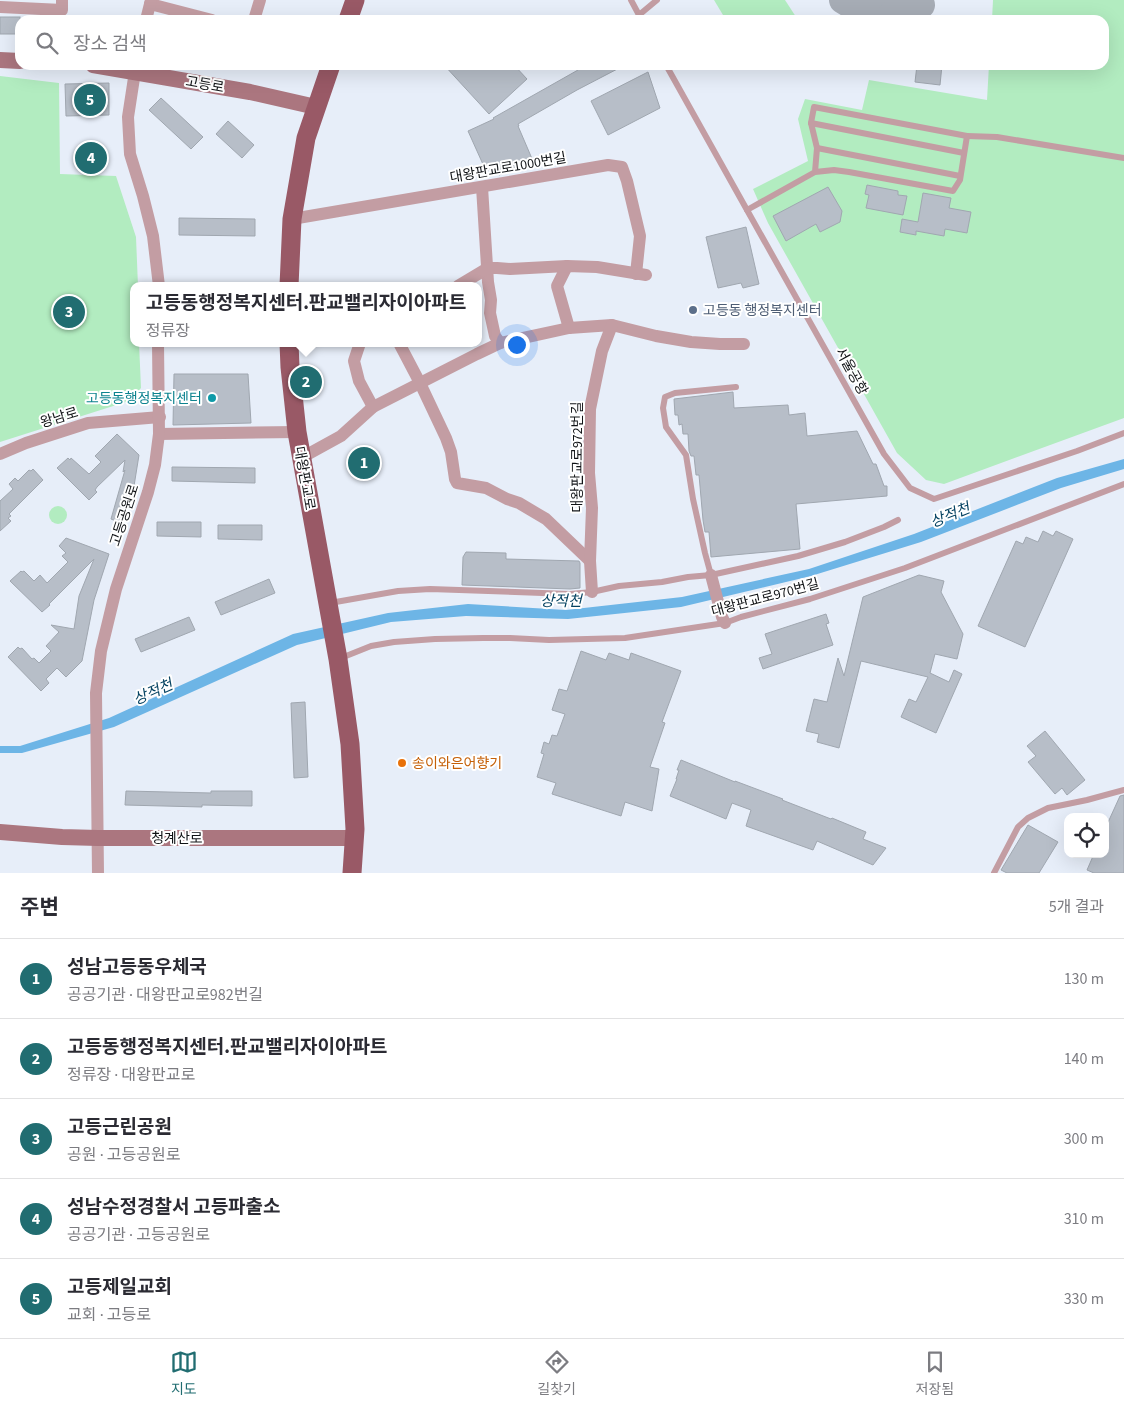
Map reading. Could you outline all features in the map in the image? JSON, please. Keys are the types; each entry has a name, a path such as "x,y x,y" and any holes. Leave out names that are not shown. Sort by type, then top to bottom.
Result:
{"main road":[{"path":"350,15 355,0"},
{"path":"0,60 15,61"},
{"name":"고등로","path":"140,70 316,107"},
{"path":"289,282 292,219 306,138 329,70"},
{"name":"대왕판교로","path":"289,347 301,458 337,656"},
{"path":"337,656 350,744 355,830 352,873"},
{"name":"청계산로","path":"0,832 98,838 354,838"}],"street":[{"path":"0,7 62,10 62,0"},
{"path":"256,15 260,0"},
{"path":"147,15 150,2 195,15"},
{"path":"135,70 128,117 130,154 153,236 159,282"},
{"name":"대왕판교로1000번길","path":"292,219 608,164 622,167 640,236 641,275 597,267 567,266"},
{"path":"482,187 491,300 490,313 495,336 500,343"},
{"path":"465,282 488,268 523,269 567,266"},
{"path":"567,266 557,286 568,328"},
{"path":"301,458 341,436 373,407 500,343 568,328 612,325 691,342 744,344"},
{"name":"대왕판교로972번길","path":"592,592 590,562 592,508 589,472 590,409 602,351 612,325"},
{"name":"고등공원로","path":"98,838 96,804 96,693 101,651 118,580 148,492 154,465 160,417 158,347"},
{"path":"359,347 354,361 359,381 373,407"},
{"path":"401,347 446,438 451,452 457,483 486,488 536,512 546,519 590,562"},
{"name":"왕남로","path":"0,454 26,443 88,423 160,417"},
{"path":"159,434 297,432"},
{"path":"712,577 724,620"},
{"path":"98,838 98,873"}],"lane":[{"path":"631,0 638,15"},
{"path":"643,15 657,0"},
{"name":"서울공항","path":"669,70 884,454 910,488 934,500 1124,433"},
{"path":"815,172 818,148 811,123 814,107 967,136 997,136 1124,158"},
{"path":"811,123 964,153"},
{"path":"747,210 815,172 834,170 953,190 960,180 967,136"},
{"path":"818,148 960,176"},
{"path":"712,577 693,499 686,454 666,426 663,408 665,397 675,393 736,387"},
{"name":"대왕판교로970번길","path":"337,656 371,646 394,642 435,639 510,638 549,640 625,638 741,617 810,599 905,568 1124,484"},
{"path":"328,608 398,591 430,589 570,594 688,577 712,577 798,556 845,542 898,520"},
{"path":"994,873 1018,827 1028,818 1048,808 1124,790"}],"green space":[{"path":"714,0 785,0 795,15 723,15"},
{"path":"993,0 1124,0 1124,418 944,484 926,480 897,453 768,223 753,189 808,161 798,119 805,99 862,110 869,80 987,100 989,70 1109,70 1109,15 992,15"},
{"path":"0,76 59,83 60,174 116,176 136,237 138,282 130,282 130,347 139,347 141,388 129,401 0,442"},
{"path":"58,506 64,509 67,515 64,521 58,524 52,521 49,515 52,509"}],"water":[{"path":"1124,459 1124,469 1061,488 921,542 811,576 681,607 568,619 466,616 391,622 297,645 114,727 22,753 0,753 0,746 20,746 109,718 293,634 388,613 468,604 566,610 682,597 809,569 914,534 1057,478"}],"building":[{"path":"0,17 15,17 15,34 0,34"},
{"path":"449,70 519,70 527,79 489,114"},
{"path":"578,70 615,70 518,124 533,161 499,175 495,167 486,171 468,131"},
{"path":"916,70 942,70 940,85 915,82"},
{"path":"648,72 660,108 608,135 591,101"},
{"path":"109,83 109,115 66,116 65,84"},
{"path":"161,98 203,137 191,149 149,110"},
{"path":"228,121 254,145 242,158 216,134"},
{"path":"867,185 898,191 898,195 907,196 903,215 866,208 869,195 865,194"},
{"path":"828,187 842,211 840,222 820,232 816,224 786,241 773,216"},
{"path":"923,193 951,198 949,208 971,212 967,233 945,229 944,236 916,231 916,235 900,232 902,219 918,222"},
{"path":"179,218 255,219 255,236 179,235"},
{"path":"746,227 759,284 743,288 741,283 718,288 706,237"},
{"name":"고등동행정복지센터","path":"174,374 248,374 251,423 173,425"},
{"path":"733,392 734,408 788,405 789,415 805,413 807,436 857,431 873,464 876,464 884,486 887,486 887,496 796,504 800,549 711,557 709,532 705,532 703,520 699,475 696,475 694,456 691,456 689,451 688,434 683,434 682,424 679,425 678,415 675,415 674,399"},
{"path":"117,434 139,455 134,486 118,522 111,519 125,470 123,472 125,460 97,487 95,490 97,492 89,500 57,468 68,458 70,460 71,458 89,474 101,462 95,456"},
{"path":"172,467 255,468 255,483 172,481"},
{"path":"33,469 43,480 9,514 11,516 8,518 11,521 0,531 0,501 13,489 9,484 15,478 18,481 29,470"},
{"path":"157,522 201,522 201,537 157,536"},
{"path":"218,525 262,525 262,540 218,539"},
{"path":"1043,531 1053,536 1056,531 1073,539 1025,647 978,626 1016,541 1023,544 1026,537 1038,542"},
{"path":"66,538 109,554 94,600 82,661 66,677 57,668 46,679 49,683 41,691 8,657 18,647 22,648 32,659 34,658 39,663 51,651 46,646 59,632 51,625 74,629 79,596 94,559 42,612 10,581 21,571 24,571 34,581 40,575 47,583 68,562 62,556 66,553 59,546"},
{"path":"466,552 506,553 506,559 579,561 580,588 462,585 463,557"},
{"path":"919,575 944,581 941,592 963,634 957,659 935,654 930,673 949,682 954,670 962,674 936,733 901,717 909,699 916,702 928,677 861,661 839,748 817,742 819,734 806,731 814,699 827,702 838,658 844,676 863,597"},
{"path":"269,579 275,593 221,615 215,602"},
{"path":"826,614 829,623 826,624 833,645 763,669 759,658 772,654 765,634"},
{"path":"189,617 195,630 141,652 135,639"},
{"path":"581,651 606,660 609,653 629,660 631,653 681,671 662,722 665,723 650,767 659,769 652,811 625,802 621,816 552,794 556,783 537,777 544,754 541,753 544,742 549,744 552,735 557,736 565,714 552,710 559,689 567,691"},
{"path":"305,702 308,777 294,778 291,703"},
{"path":"1045,731 1085,780 1067,795 1062,788 1055,794 1028,762 1036,756 1027,746"},
{"path":"681,760 866,832 863,839 886,848 873,865 817,841 813,850 746,826 751,810 732,803 726,819 670,796 677,779 679,770 677,770"},
{"path":"126,791 211,793 211,791 252,791 252,806 125,805"},
{"path":"1124,795 1124,873 1094,873 1087,870 1092,858 1109,858 1109,820 1120,796"},
{"path":"1028,825 1058,842 1039,873 1007,873 1001,870"}],"taxiway":[{"path":"843,0 861,9 872,9 889,0"},
{"path":"892,15 902,7 921,5"}],"place":[{"name":"고등제일교회","path":"90,100"},
{"name":"성남수정경찰서 고등파출소","path":"91,158"},
{"name":"고등동 행정복지센터","path":"693,310"},
{"name":"고등근린공원","path":"69,312"},
{"name":"고등동행정복지센터.판교밸리자이아파트","path":"306,382"},
{"name":"고등동행정복지센터","path":"212,398"},
{"name":"성남고등동우체국","path":"364,463"},
{"name":"송이와은어향기","path":"402,763"}],"water label":[{"name":"상적천","path":"950,515"},
{"name":"상적천","path":"561,601"},
{"name":"상적천","path":"153,692"}]}
